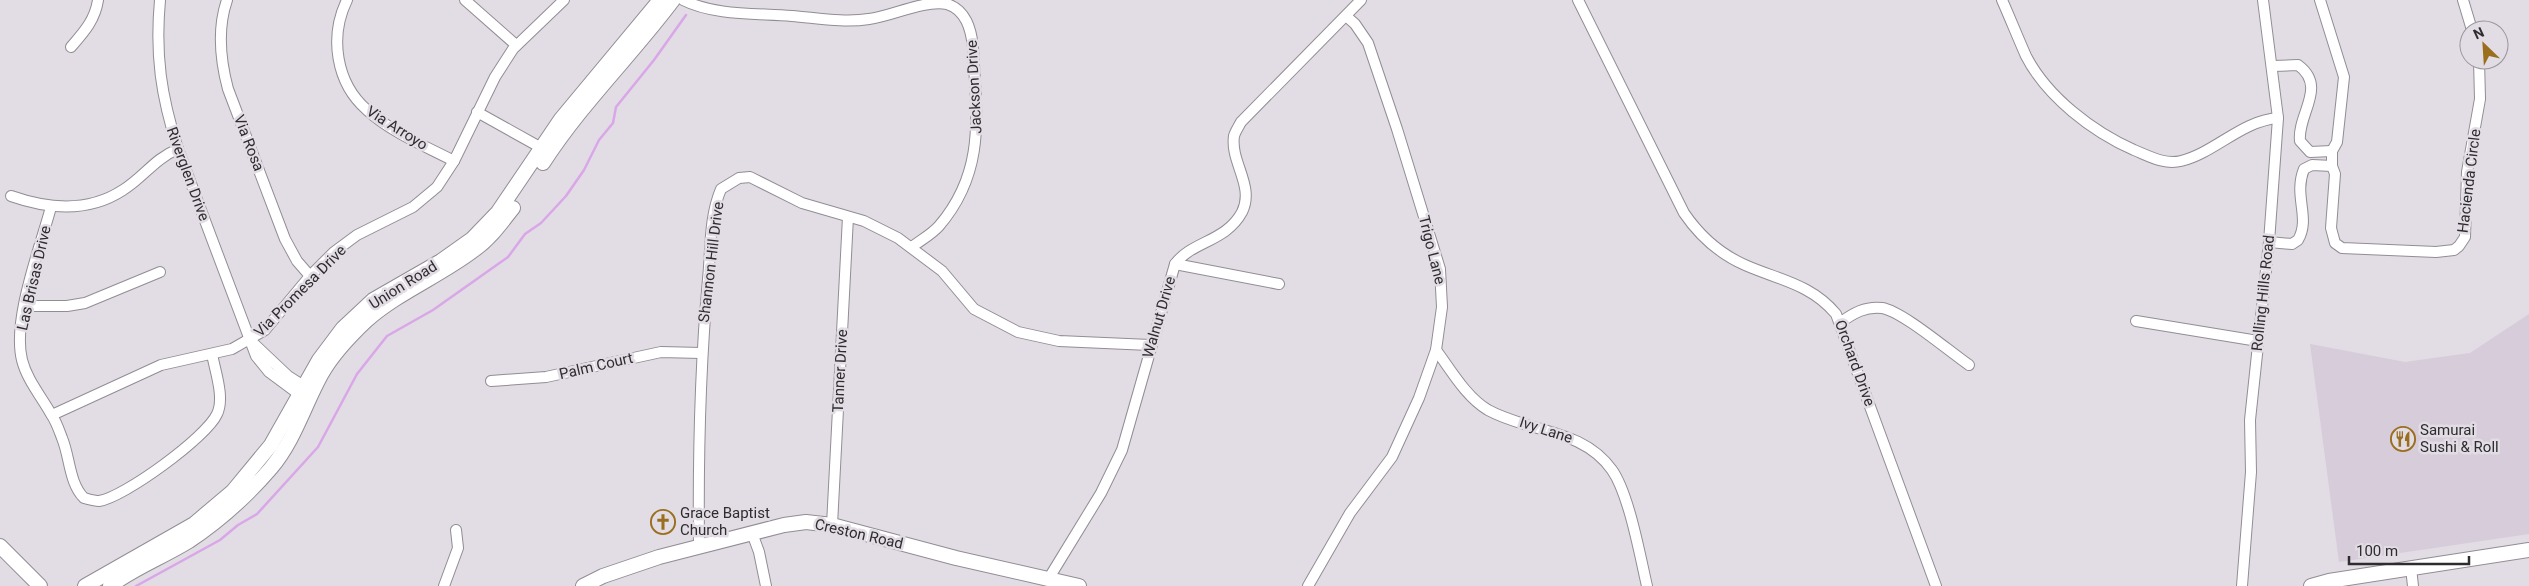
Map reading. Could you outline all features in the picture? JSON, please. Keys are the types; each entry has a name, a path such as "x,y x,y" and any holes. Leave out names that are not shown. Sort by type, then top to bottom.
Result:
{"main road":[{"name":"Union Road","path":"110,586 188,541 245,497 277,459 297,426 306,393 319,360 343,328 373,300 441,261 485,226 509,199 546,150 596,74 660,0"},
{"name":"Union Road","path":"546,150 654,25 673,0"},
{"name":"Union Road","path":"85,586 166,541 212,510 254,468 306,393"},
{"name":"Creston Road","path":"583,586 603,576 699,546 806,522 832,525 956,558 1079,586"},
{"path":"0,546 40,586"},
{"path":"2311,586 2529,550"}],"street":[{"path":"71,47 88,28 98,0"},
{"name":"Riverglen Drive","path":"160,0 159,74 167,114 178,149 250,341 306,393"},
{"name":"Via Rosa","path":"227,0 220,42 228,88 285,240 297,262 310,276"},
{"name":"Via Arroyo","path":"347,0 340,20 337,38 337,57 347,86 367,111 391,127 454,161"},
{"path":"464,0 516,44"},
{"name":"Via Promesa Drive","path":"52,415 161,365 232,349 250,341 277,318 310,276 334,252 357,235 413,207 437,187 454,161 476,112 495,77 516,44 564,0"},
{"name":"Jackson Drive","path":"683,0 710,10 842,20 873,18 930,2 949,4 963,15 972,34 977,137 975,155 969,173 950,210 938,227 912,247"},
{"name":"Walnut Drive","path":"1049,578 1101,493 1120,457 1150,345 1175,264 1190,251 1221,235 1242,211 1245,182 1236,151 1234,136 1241,122 1361,0"},
{"name":"Orchard Drive","path":"1578,0 1684,213 1698,233 1743,264 1813,292 1828,304 1840,323 1936,586"},
{"path":"2002,0 2027,58 2064,105 2104,134 2158,160 2179,162 2195,157 2255,122 2278,118"},
{"name":"Rolling Hills Road","path":"2242,586 2250,472 2250,420 2270,242 2278,118 2273,66 2263,0"},
{"name":"Hacienda Circle","path":"2320,0 2344,77 2337,142 2332,151 2332,166 2335,174 2331,237 2342,248 2454,250 2465,237 2467,172 2480,99 2479,70"},
{"path":"2463,0 2469,20"},
{"name":"Trigo Lane","path":"1308,586 1350,513 1392,457 1419,398 1436,350 1442,307 1440,269 1368,43 1356,24 1346,16"},
{"path":"2273,66 2298,65 2310,74 2308,111 2301,122 2300,141 2310,152 2332,151"},
{"path":"476,112 546,150"},
{"path":"11,196 50,207 72,207 106,199 123,190 164,155 178,149"},
{"path":"2270,242 2292,244 2298,240 2303,223 2299,183 2304,169 2312,165 2332,166"},
{"name":"Shannon Hill Drive","path":"699,546 698,452 701,353 714,214 721,190 739,178 750,177 802,203 864,221 912,247 942,271 974,309 1018,332 1059,341 1150,345"},
{"name":"Las Brisas Drive","path":"50,207 24,306 19,341 22,361 32,384 52,415 69,453 77,492 90,500 98,501 109,498 154,471 180,452 217,415 219,397 212,354"},
{"name":"Tanner Drive","path":"832,525 848,217"},
{"path":"1175,264 1279,284"},
{"path":"24,306 67,306 85,303 160,272"},
{"path":"1840,323 1852,314 1866,308 1892,310 1969,365"},
{"path":"2136,321 2258,341"},
{"name":"Ivy Lane","path":"1436,350 1465,388 1477,401 1488,409 1504,417 1569,436 1602,458 1621,487 1647,586"},
{"name":"Palm Court","path":"491,381 546,377 661,352 701,353"},
{"path":"444,586 456,553 456,530"},
{"path":"752,533 759,552 766,586"},
{"path":"2411,568 2413,586"}],"shaded area":[{"path":"2529,314 2529,534 2339,562 2310,344 2405,362 2470,353"}],"waterway":[{"path":"136,586 220,540 238,525 257,514 318,447 357,374 387,336 433,310 508,257 525,234 541,223 566,196 584,170 599,140 613,123 616,107 654,60 686,15"}],"place":[{"name":"Samurai Sushi & Roll","path":"2403,439"},
{"name":"Grace Baptist Church","path":"663,522"}]}
